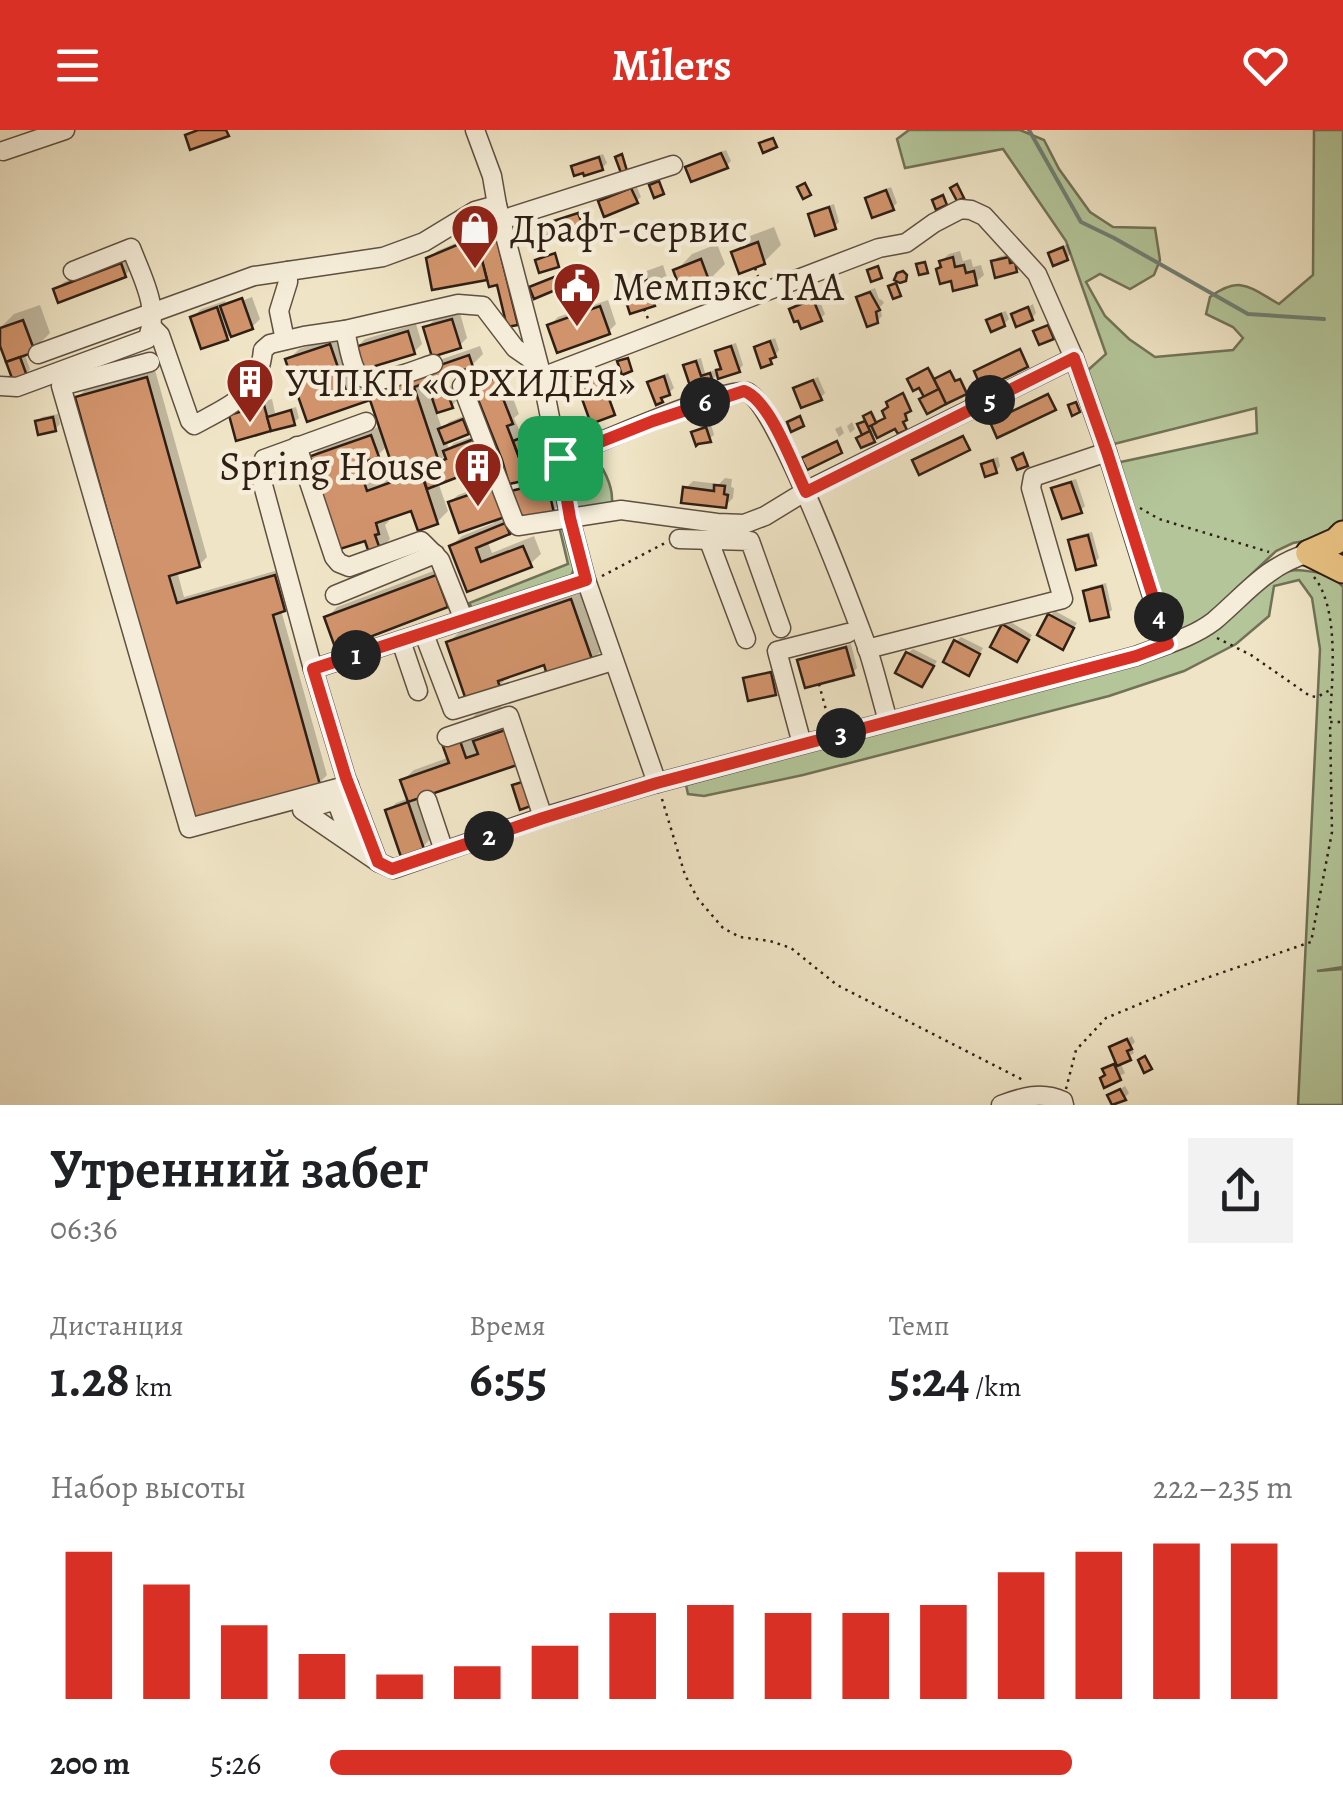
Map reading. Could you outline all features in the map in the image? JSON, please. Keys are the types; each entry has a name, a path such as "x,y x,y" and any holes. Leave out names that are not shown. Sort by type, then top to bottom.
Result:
{"highway":[{"path":"1310,564 1343,534"},
{"path":"1310,564 1343,570"}],"street":[{"path":"3,151 65,130"},
{"path":"474,130 492,176 587,582 657,783"},
{"path":"38,354 153,319 254,276 382,258 424,242 474,211 499,213 673,166"},
{"path":"541,375 879,248 906,242 946,215 971,210 984,216 1037,274 1074,358 1168,644"},
{"path":"74,271 132,248 153,319 194,425 249,392 263,350 270,344 458,304 483,306 541,375"},
{"path":"285,340 279,311 288,271"},
{"path":"0,386 16,387 147,340 153,319"},
{"path":"345,330 356,371 364,380 376,382 433,364"},
{"path":"462,386 518,526 621,510 744,524 1074,358"},
{"path":"150,362 61,386 188,828 349,784"},
{"path":"560,458 653,421 744,391 754,394 767,412 806,492 867,649 888,721"},
{"path":"366,422 264,459 260,474 313,669 378,862"},
{"path":"296,446 339,564 350,567 421,541 440,560 464,620"},
{"path":"867,649 1063,600 1030,488 1032,476 1107,452"},
{"path":"672,541 750,541 781,628"},
{"path":"710,541 746,639"},
{"path":"335,596 435,554"},
{"path":"354,845 392,869 657,783 1136,656 1215,620 1248,588 1289,559 1310,564"},
{"path":"313,669 587,582"},
{"path":"802,744 777,651 848,633"},
{"path":"424,634 452,710 614,661"},
{"path":"401,641 418,691"},
{"path":"447,736 509,716 543,818"},
{"path":"427,800 444,851"},
{"path":"1001,1105 1041,1095 1054,1096 1064,1103"}],"path":[{"path":"698,288 704,308"},
{"path":"644,309 651,327"},
{"path":"1120,492 1159,519 1247,548 1280,554"},
{"path":"587,582 672,541"},
{"path":"1064,1103 1076,1050 1106,1018 1183,986 1312,942 1332,832 1332,688 1327,604 1310,564"},
{"path":"1191,634 1212,635 1252,655 1310,696 1332,688"},
{"path":"819,684 833,736"},
{"path":"1330,722 1343,722"},
{"path":"657,783 686,874 698,898 723,928 740,937 791,948 838,984 1033,1085 1041,1095"}],"green space":[{"path":"909,130 1020,130 1044,140 1090,212 1113,227 1155,228 1160,260 1154,275 1130,289 1100,274 1086,282 1105,316 1155,357 1233,350 1243,338 1233,327 1206,314 1210,297 1237,285 1279,304 1313,275 1314,130 1343,130 1343,524 1322,538 1293,543 1276,551 1199,624 1183,630 1166,620 1116,463 1257,433 1256,408 1110,445 1087,371 1106,354 1066,241 1003,149 905,168 897,139"},
{"path":"591,454 606,476 612,502 605,508 574,511 569,459"},
{"path":"559,526 564,526 575,567 571,576 478,610 472,608 469,603 568,564"},
{"path":"1295,570 1327,576 1343,587 1343,967 1317,971 1343,969 1343,1105 1298,1105 1320,649 1312,598 1299,580 1274,586 1269,616 1236,644 1184,671 1109,696 803,775 704,796 688,794 686,785 1134,663 1269,581"}],"building":[{"path":"198,130 226,130 229,136 190,150 185,135"},
{"path":"773,138 777,147 763,153 759,143"},
{"path":"721,153 728,168 691,182 685,167"},
{"path":"622,154 627,171 621,173 615,157"},
{"path":"599,157 603,170 574,176 571,166"},
{"path":"659,181 664,194 654,198 649,185"},
{"path":"805,183 811,195 803,199 797,187"},
{"path":"957,184 964,198 957,201 950,188"},
{"path":"631,188 638,203 604,217 598,201"},
{"path":"886,190 894,210 872,218 865,198"},
{"path":"943,195 947,205 936,210 932,200"},
{"path":"829,207 836,229 815,236 808,214"},
{"path":"578,213 582,223 539,238 535,227"},
{"path":"495,232 518,325 507,327 497,285 489,287 476,237"},
{"path":"476,237 487,280 432,290 426,258"},
{"path":"758,242 765,264 739,274 731,252"},
{"path":"1063,247 1068,260 1053,266 1048,253"},
{"path":"555,253 559,267 539,273 535,260"},
{"path":"953,257 955,267 964,265 966,273 974,271 977,285 953,291 951,281 940,284 936,269 941,267 939,261"},
{"path":"1009,257 1017,272 995,278 991,261"},
{"path":"701,259 710,283 682,294 673,270"},
{"path":"925,262 928,273 919,275 916,264"},
{"path":"121,263 126,277 58,303 53,289"},
{"path":"878,266 882,278 871,282 867,270"},
{"path":"574,269 579,280 534,299 529,287"},
{"path":"903,271 906,281 894,280 897,273"},
{"path":"647,280 655,306 630,314 622,289"},
{"path":"896,283 901,296 893,299 888,286"},
{"path":"870,292 880,310 876,312 878,323 867,327 856,297"},
{"path":"242,298 253,329 231,337 220,306"},
{"path":"813,299 822,321 801,329 789,309"},
{"path":"600,306 610,334 557,353 547,325"},
{"path":"217,307 228,340 201,349 190,317"},
{"path":"1028,307 1033,320 1016,327 1011,314"},
{"path":"1001,314 1005,326 991,332 986,320"},
{"path":"452,319 461,348 432,357 423,327"},
{"path":"23,320 35,352 6,362 0,346 0,328"},
{"path":"1048,325 1054,339 1039,345 1033,331"},
{"path":"408,331 415,354 362,370 355,347"},
{"path":"770,341 776,357 770,359 772,364 761,368 754,347"},
{"path":"330,344 348,397 469,355 473,367 414,387 439,462 420,469 422,475 398,483 370,400 307,422 285,359"},
{"path":"731,346 740,372 718,379 716,370 721,369 715,351"},
{"path":"1020,349 1028,367 982,389 974,371"},
{"path":"20,357 27,376 13,381 6,362"},
{"path":"628,358 632,371 622,375 617,361"},
{"path":"696,361 701,376 710,373 713,382 691,389 683,365"},
{"path":"928,368 939,389 924,397 919,388 913,391 907,379"},
{"path":"950,371 955,381 960,379 967,394 946,404 934,379"},
{"path":"600,374 615,415 591,424 576,382"},
{"path":"664,376 670,395 656,405 647,382"},
{"path":"147,377 200,567 169,576 177,603 275,575 285,611 273,615 320,785 193,820 75,397"},
{"path":"495,378 513,424 507,426 523,481 509,484 473,387"},
{"path":"813,380 822,400 801,408 793,388"},
{"path":"446,389 453,408 437,413 431,395"},
{"path":"939,389 946,404 927,414 919,399"},
{"path":"903,393 911,411 905,414 907,420 903,422 907,430 898,434 895,429 877,438 871,425 885,418 882,411 888,407 886,402"},
{"path":"1048,394 1056,410 997,438 990,422"},
{"path":"1076,402 1080,412 1072,416 1068,405"},
{"name":"УЧПКП «ОРХИДЕЯ»","path":"264,405 271,431 236,441 229,415"},
{"path":"291,410 295,425 271,431 267,417"},
{"path":"871,412 876,423 868,427 863,416"},
{"path":"800,416 804,426 791,432 787,422"},
{"path":"53,417 56,431 38,435 35,421"},
{"path":"463,419 469,434 444,444 438,429"},
{"path":"865,421 870,431 862,435 857,424"},
{"path":"706,427 711,442 696,446 691,432"},
{"path":"540,430 547,449 520,460 513,441"},
{"path":"870,431 875,442 861,448 856,438"},
{"path":"371,435 379,457 358,464 367,491 422,475 438,524 418,531 411,511 376,523 379,534 375,535 381,552 370,556 365,541 340,549 308,457"},
{"path":"963,436 970,450 919,475 912,460"},
{"path":"474,439 484,467 427,489 420,469 446,459 443,451"},
{"path":"837,441 842,453 807,470 801,458"},
{"path":"1023,453 1028,466 1017,470 1012,458"},
{"path":"993,460 997,473 985,477 981,464"},
{"path":"547,482 554,513 519,522 511,491"},
{"path":"1071,482 1082,513 1062,519 1051,488"},
{"name":"Spring House","path":"497,485 508,516 459,533 448,502"},
{"path":"714,485 725,486 726,508 681,503 683,487 714,491"},
{"path":"505,523 510,534 476,548 481,562 523,546 532,567 467,592 449,546"},
{"path":"1088,535 1096,565 1076,570 1068,540"},
{"path":"436,575 448,607 336,650 324,617"},
{"path":"1102,586 1109,617 1090,621 1083,591"},
{"path":"571,599 593,662 547,675 544,665 498,681 500,688 466,700 446,642"},
{"path":"1048,614 1074,628 1063,650 1037,635"},
{"path":"1002,624 1029,640 1017,662 990,647"},
{"path":"954,640 980,654 969,676 943,662"},
{"path":"846,647 854,675 805,688 797,660"},
{"path":"906,652 934,666 922,687 895,673"},
{"path":"771,672 776,695 748,701 743,678"},
{"path":"505,730 517,765 408,802 400,780 449,763 441,741 458,735 466,758 478,754 473,741"},
{"path":"522,782 531,806 520,810 512,785"},
{"path":"408,802 424,849 401,857 385,810"},
{"path":"1127,1039 1132,1049 1127,1051 1131,1060 1117,1066 1109,1047"},
{"path":"1145,1056 1152,1069 1144,1073 1138,1060"},
{"path":"1114,1064 1121,1080 1104,1088 1102,1069"},
{"path":"1120,1089 1126,1100 1112,1105 1107,1095"}],"waterway":[{"path":"1029,130 1081,222 1248,314 1324,319"}],"place":[{"name":"Драфт-сервис","path":"475,270"},
{"name":"Мемпэкс ТАА","path":"577,328"},
{"name":"УЧПКП «ОРХИДЕЯ»","path":"250,424"},
{"name":"Spring House","path":"478,508"}],"route":[{"path":"1074,358 1168,644 1136,656 657,783 392,869 378,862 346,778 313,669 586,580 560,458 744,391 754,394 767,412 806,492 1074,358"}]}
